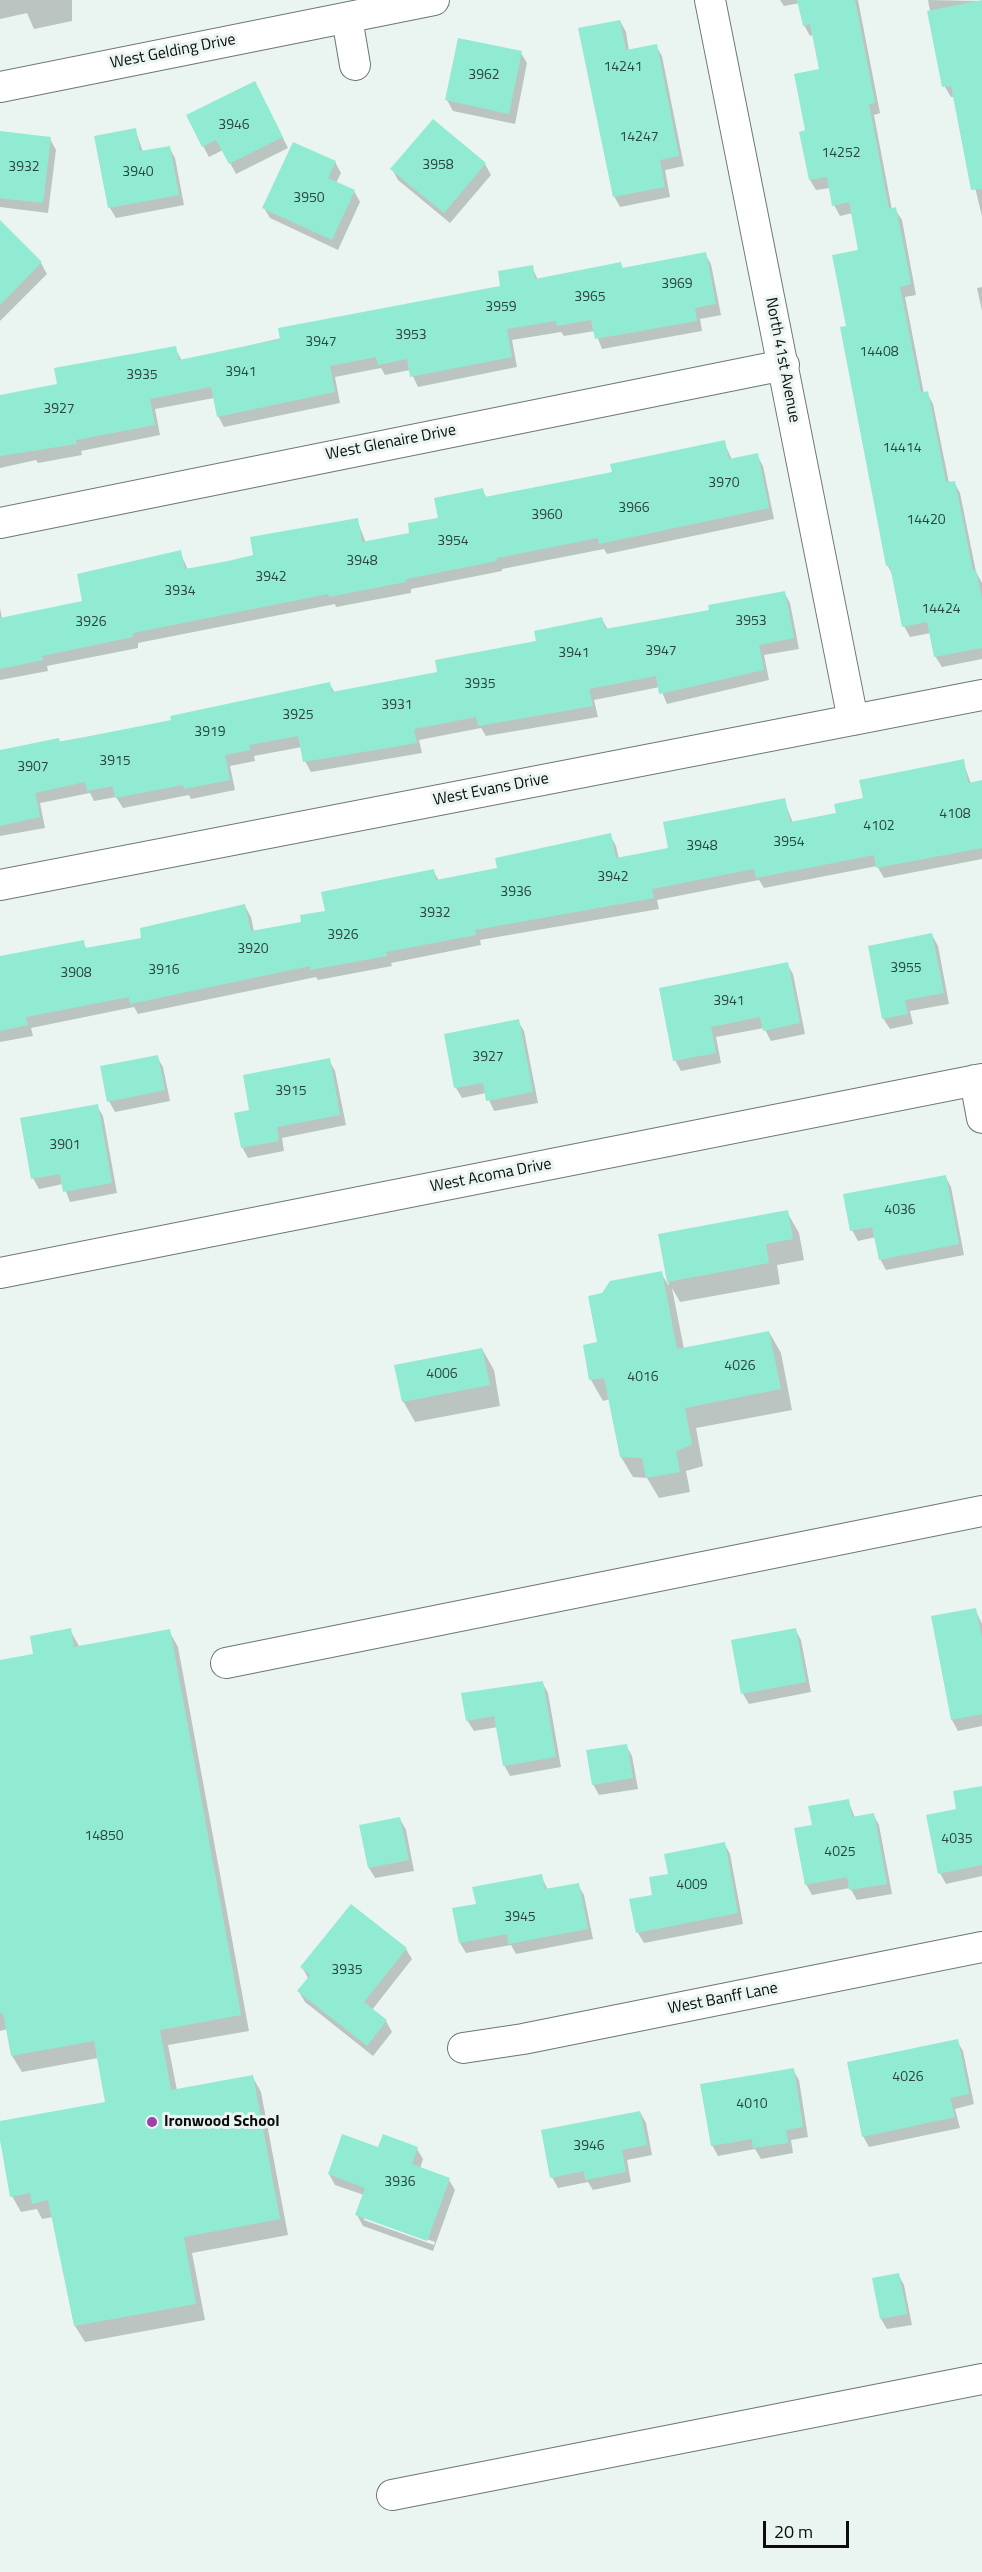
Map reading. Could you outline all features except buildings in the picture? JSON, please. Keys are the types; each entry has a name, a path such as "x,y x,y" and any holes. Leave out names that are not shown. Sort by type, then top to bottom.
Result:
{"street":[{"name":"West Gelding Drive","path":"0,87 434,0"},
{"name":"North 41st Avenue","path":"710,0 853,720"},
{"path":"347,18 355,65"},
{"name":"West Glenaire Drive","path":"0,523 784,365"},
{"name":"West Evans Drive","path":"0,885 982,694"},
{"path":"978,1079 982,1118"},
{"name":"West Acoma Drive","path":"0,1273 978,1079"},
{"path":"226,1663 982,1511"},
{"name":"West Banff Lane","path":"463,2048 523,2039 982,1947"},
{"path":"392,2495 982,2379"}],"place":[{"name":"Ironwood School","path":"152,2122"}]}
